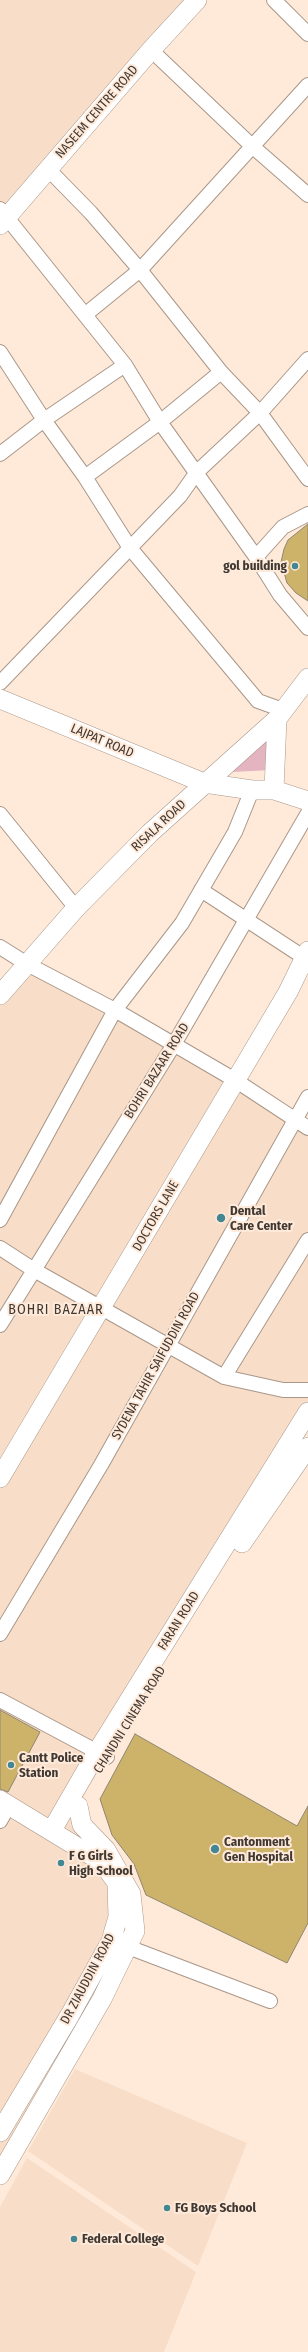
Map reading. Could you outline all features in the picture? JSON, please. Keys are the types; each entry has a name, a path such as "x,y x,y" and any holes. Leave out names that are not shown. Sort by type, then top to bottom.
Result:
{"main road":[{"name":"NASEEM CENTRE ROAD","path":"2,217 48,169 151,50 197,0"},
{"name":"RISALA ROAD","path":"0,995 76,908 150,833 280,714 308,678"},
{"name":"LAJPAT ROAD","path":"0,699 204,783 252,790 274,790 308,801"},
{"path":"274,790 280,714"},
{"name":"DOCTORS LANE","path":"0,1478 103,1307 288,992 307,956"},
{"name":"FARAN ROAD","path":"57,1833 102,1755 308,1412"},
{"name":"CHANDNI CINEMA ROAD","path":"57,1833 78,1806 102,1755 219,1575 308,1447"},
{"name":"DR ZIAUDDIN ROAD","path":"0,2132 70,2015 111,1940 118,1917 117,1883 102,1862 5,1802"},
{"name":"DR ZIAUDDIN ROAD","path":"0,2175 102,1999 135,1931 131,1894 106,1850 82,1825 78,1806"}],"street":[{"path":"274,0 308,34"},
{"path":"151,50 252,146 308,195"},
{"path":"86,314 140,270 308,85"},
{"path":"48,169 91,213 140,270 222,372 260,413 308,479"},
{"path":"2,217 86,314 125,365 160,422 256,557 280,595 308,628"},
{"path":"0,352 44,420 85,477 130,548 258,701 280,714"},
{"path":"0,683 180,496 197,472 260,413 308,359"},
{"path":"0,454 44,420 125,365"},
{"path":"85,477 160,422 222,372"},
{"path":"256,557 283,527 308,514"},
{"path":"0,1220 115,1010 182,922 235,832 252,790"},
{"name":"BOHRI BAZAAR ROAD","path":"0,1325 173,1046 247,921 308,813"},
{"path":"0,814 76,908"},
{"path":"201,890 247,921 307,956"},
{"path":"0,947 27,964 115,1010 173,1046 235,1080 308,1128"},
{"name":"SYDENA TAHIR SAIFUDDIN ROAD","path":"0,1634 101,1465 294,1119 308,1097"},
{"path":"224,1376 308,1240"},
{"path":"0,1248 34,1270 103,1307 167,1346 224,1376 283,1390 308,1390"},
{"path":"0,1700 102,1755"},
{"path":"0,1821 5,1802"},
{"path":"128,1947 270,2001"}],"shaded area":[{"path":"0,0 197,0 7,218 0,209"},
{"path":"265,738 272,770 231,772"},
{"name":"BOHRI BAZAAR","path":"27,964 308,1128 308,1412 97,1752 107,1757 78,1806 135,1931 0,2175 0,994"},
{"name":"FG Boys School","path":"75,2069 247,2143 198,2266 28,2151"},
{"name":"Federal College","path":"27,2158 196,2272 164,2352 0,2352 0,2207"}],"building":[{"name":"gol building","path":"308,524 308,601 296,593 287,583 281,562 288,540"},
{"name":"Cantt Police Station","path":"0,1710 40,1732 8,1792 0,1789"},
{"name":"Cantonment Gen Hospital","path":"135,1734 297,1826 308,1806 308,1923 287,1963 146,1895 134,1864 112,1835 100,1799"}],"place":[{"name":"gol building","path":"295,566"},
{"name":"Dental Care Center","path":"221,1218"},
{"name":"Cantt Police Station","path":"11,1765"},
{"name":"Cantonment Gen Hospital","path":"215,1849"},
{"name":"F G Girls High School","path":"61,1863"},
{"name":"FG Boys School","path":"167,2208"},
{"name":"Federal College","path":"74,2239"}],"district":[{"name":"BOHRI BAZAAR","path":"56,1310"}]}
